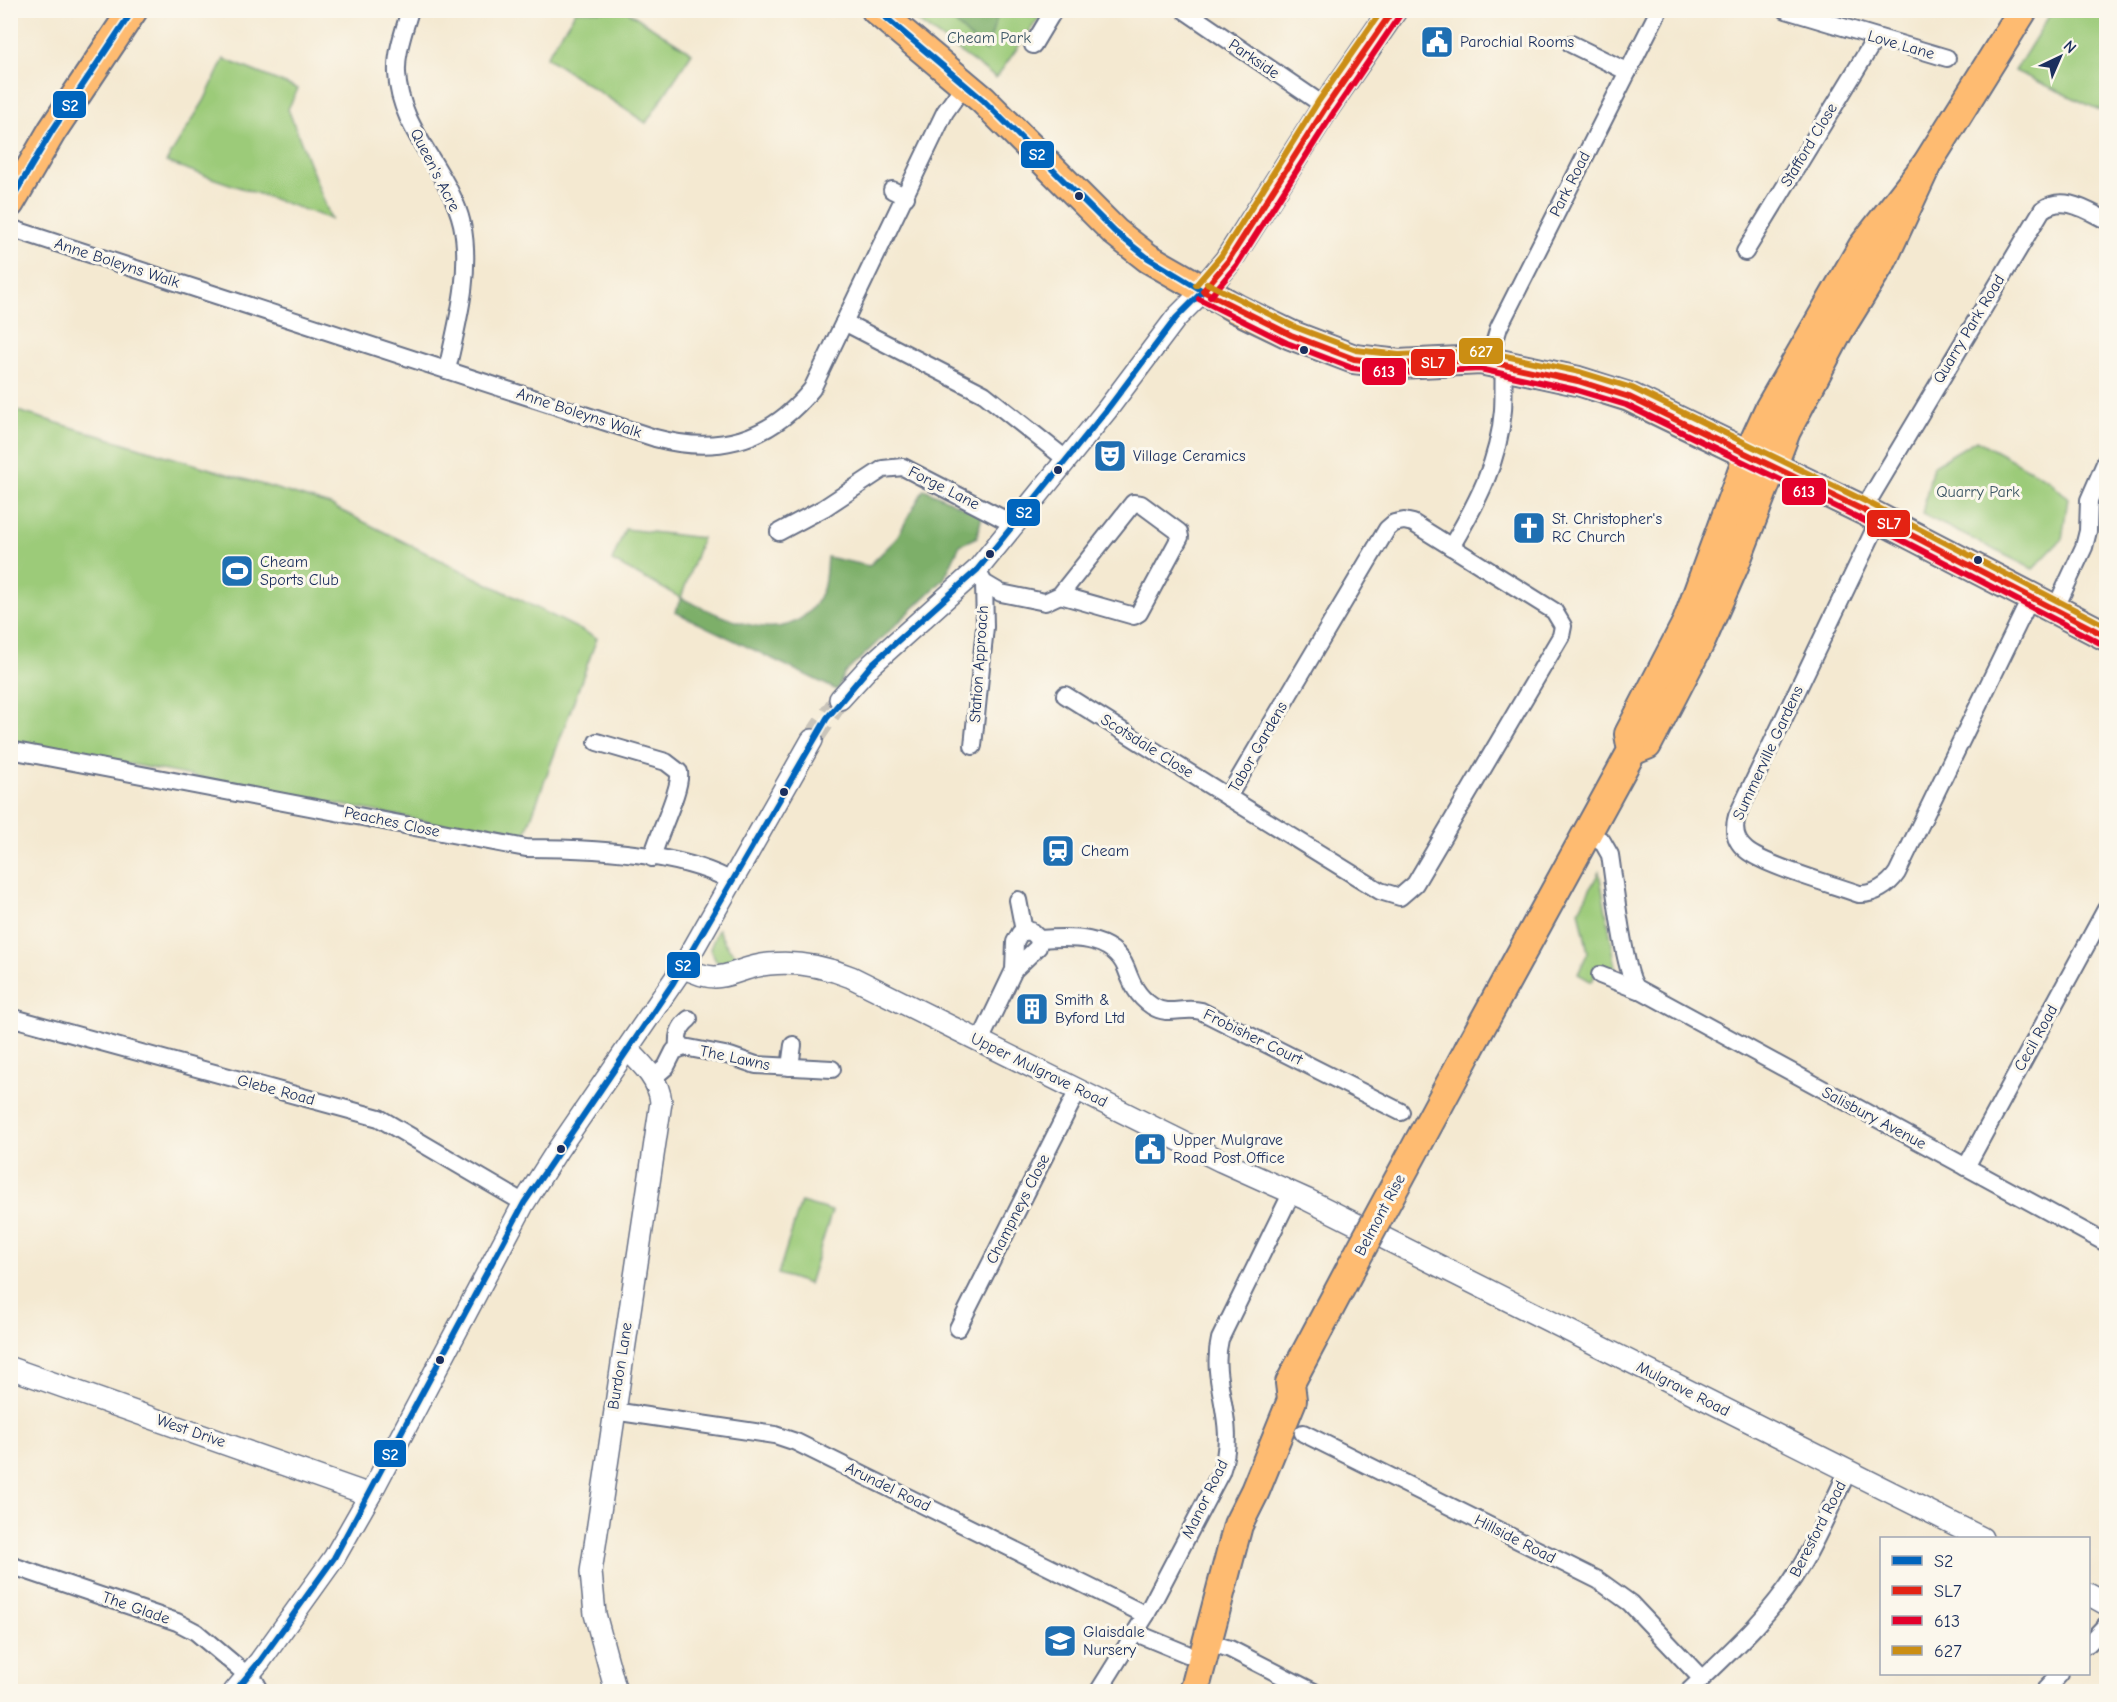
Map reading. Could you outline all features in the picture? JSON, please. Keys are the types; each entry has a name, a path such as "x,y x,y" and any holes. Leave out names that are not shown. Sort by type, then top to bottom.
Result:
{"highway":[{"path":"10,203 52,131 133,10"},
{"path":"876,10 965,84 1029,143 1115,232 1148,258 1203,291 1291,335 1346,357 1399,364 1497,363 1578,381 1629,397 1760,460 1872,521 2044,601 2106,636"},
{"path":"1760,460 1786,431 1838,332 1883,259 1927,164 2023,10"},
{"name":"Belmont Rise","path":"1194,1692 1198,1648 1222,1526 1278,1390 1290,1383 1632,751 1647,745 1702,639 1734,566 1760,460"},
{"name":"Belmont Rise","path":"1176,1692 1198,1648"}],"main road":[{"path":"1203,291 1228,261 1326,106 1393,10"}],"street":[{"name":"Queen's Acre","path":"410,10 401,43 397,73 399,90 413,126 446,184 462,230 462,287 447,370"},
{"path":"1034,45 1054,10"},
{"name":"Parkside","path":"1184,10 1326,106"},
{"name":"Park Road","path":"1451,547 1475,507 1494,460 1503,409 1497,363 1499,327 1626,71 1659,10"},
{"name":"Love Lane","path":"1786,10 1875,39 1947,58"},
{"name":"Stafford Close","path":"1745,252 1875,39"},
{"path":"1571,44 1626,71"},
{"name":"Anne Boleyns Walk","path":"10,228 655,438 695,446 717,445 758,434 788,414 812,389 844,322 899,193 945,112 965,84"},
{"name":"Quarry Park Road","path":"1872,521 2042,210 2057,202 2065,203 2106,220"},
{"path":"840,699 872,664 980,576 1015,525 1068,460 1176,318 1203,291"},
{"path":"844,322 984,394 1068,460"},
{"name":"Summerville Gardens","path":"1872,521 1737,816 1734,828 1737,839 1744,849 1756,856 1859,894 1876,891 1897,873 2044,601 2084,547 2088,531 2090,494 2106,461"},
{"name":"Forge Lane","path":"779,532 824,508 883,469 892,466 912,471 1015,525"},
{"path":"980,576 1001,593 1045,602 1060,595 1133,503 1141,504 1179,532 1180,537 1139,613 1134,616 1060,595"},
{"name":"Tabor Gardens","path":"1394,523 1413,523 1554,611 1563,626 1561,636 1415,884 1400,897 1380,891 1228,797 1387,529 1394,523"},
{"name":"Station Approach","path":"973,746 985,627 980,576"},
{"name":"Scotsdale Close","path":"1065,695 1228,797"},
{"path":"234,1692 315,1587 370,1495 524,1203 556,1151 678,975 812,740"},
{"path":"597,742 666,762 679,772 679,783 659,832 652,858"},
{"name":"Peaches Close","path":"10,750 49,764 526,848 596,849 652,858 707,870 733,882"},
{"path":"1588,833 1602,841 1610,855 1628,972 1632,984 1641,992"},
{"path":"1018,900 1024,931"},
{"name":"Cecil Road","path":"1966,1167 2106,909"},
{"path":"980,1041 1014,970 1047,938 1031,931 1024,931"},
{"path":"1014,970 1015,942 1024,931"},
{"name":"Frobisher Court","path":"1047,938 1090,939 1119,956 1136,991 1163,1012 1172,1013 1191,1009 1201,1011 1401,1112"},
{"name":"Upper Mulgrave Road","path":"678,975 711,978 766,964 814,964 851,977 1384,1238"},
{"name":"Salisbury Avenue","path":"1600,975 1641,992 2106,1243"},
{"name":"Glebe Road","path":"10,1017 379,1118 524,1203"},
{"path":"678,1048 677,1038 681,1026 689,1019"},
{"path":"790,1067 793,1045"},
{"name":"The Lawns","path":"653,1078 662,1073 678,1048 730,1056 756,1065 832,1069"},
{"name":"Burdon Lane","path":"616,1692 595,1614 591,1572 613,1411 660,1112 660,1093 653,1078 628,1050"},
{"name":"Champneys Close","path":"958,1328 1078,1090"},
{"name":"Manor Road","path":"1098,1692 1146,1615 1224,1464 1229,1430 1217,1357 1220,1339 1291,1194"},
{"name":"Mulgrave Road","path":"1384,1238 1978,1537"},
{"name":"West Drive","path":"10,1368 370,1495"},
{"name":"Arundel Road","path":"613,1411 775,1436 796,1442 1146,1615"},
{"name":"Hillside Road","path":"1303,1433 1598,1580 1630,1603 1702,1679"},
{"name":"Beresford Road","path":"1688,1692 1759,1622 1790,1583 1848,1471"},
{"name":"The Glade","path":"10,1565 177,1622 203,1637 249,1674"},
{"path":"2090,1595 2106,1604"},
{"path":"2090,1642 2106,1625"},
{"path":"1136,1633 1198,1648 1230,1649 1314,1692"},
{"path":"249,1674 261,1692"},
{"path":"2043,1692 2059,1675"}],"green space":[{"path":"576,11 627,11 692,53 646,123 546,57"},
{"name":"Cheam Park","path":"903,11 1044,11 996,78"},
{"path":"942,11 999,11 986,52"},
{"path":"2052,11 2106,11 2106,113 2015,71"},
{"path":"224,59 298,89 288,109 331,219 166,162 204,101"},
{"name":"Cheam Sports Club","path":"11,409 330,505 597,638 523,840 11,741"},
{"name":"Quarry Park","path":"1976,440 2049,480 2068,498 2062,539 2033,569 1922,514 1933,466"},
{"path":"924,489 982,516 977,537 960,545 944,579 844,674 837,690 675,612 681,598 739,622 778,627 796,622 811,609 823,589 827,557 869,566 896,539"},
{"path":"625,529 702,538 681,598 612,561"},
{"path":"1599,872 1616,967 1612,970 1598,967 1592,982 1578,974 1588,952 1579,910"},
{"path":"718,929 727,946 741,957 723,963 716,961 710,949"},
{"path":"801,1202 832,1211 809,1284 778,1274"}],"tunnel":[{"path":"812,740 840,699"}],"transit line":[{"name":"S2","path":"10,202 52,131 133,10"},
{"name":"S2","path":"877,10 983,100 1115,232 1148,258 1203,291"},
{"name":"627","path":"1196,285 1221,256 1318,102 1382,10"},
{"name":"SL7","path":"1203,291 1228,261 1326,107 1393,10"},
{"name":"613","path":"1210,297 1236,266 1334,112 1400,15"},
{"name":"627","path":"1207,283 1295,327 1356,350 1399,355 1482,351 1580,372 1632,388 1867,502 2106,626"},
{"name":"S2","path":"234,1692 260,1661 334,1558 524,1203 673,983 827,718 872,664 977,570 1106,411 1176,318 1203,291"},
{"name":"SL7","path":"1203,291 1291,335 1354,359 1399,364 1481,360 1578,381 1629,397 1863,510 2106,636"},
{"name":"613","path":"1199,299 1287,343 1352,368 1399,373 1480,369 1576,390 1626,405 1859,518 2102,644"}],"place":[{"name":"Parochial Rooms","path":"1437,42"},
{"name":"Village Ceramics","path":"1110,456"},
{"name":"St. Christopher's RC Church","path":"1529,528"},
{"name":"Cheam Sports Club","path":"237,571"},
{"name":"Cheam","path":"1058,851"},
{"name":"Smith & Byford Ltd","path":"1032,1009"},
{"name":"Upper Mulgrave Road Post Office","path":"1150,1149"},
{"name":"Glaisdale Nursery","path":"1060,1641"}]}
